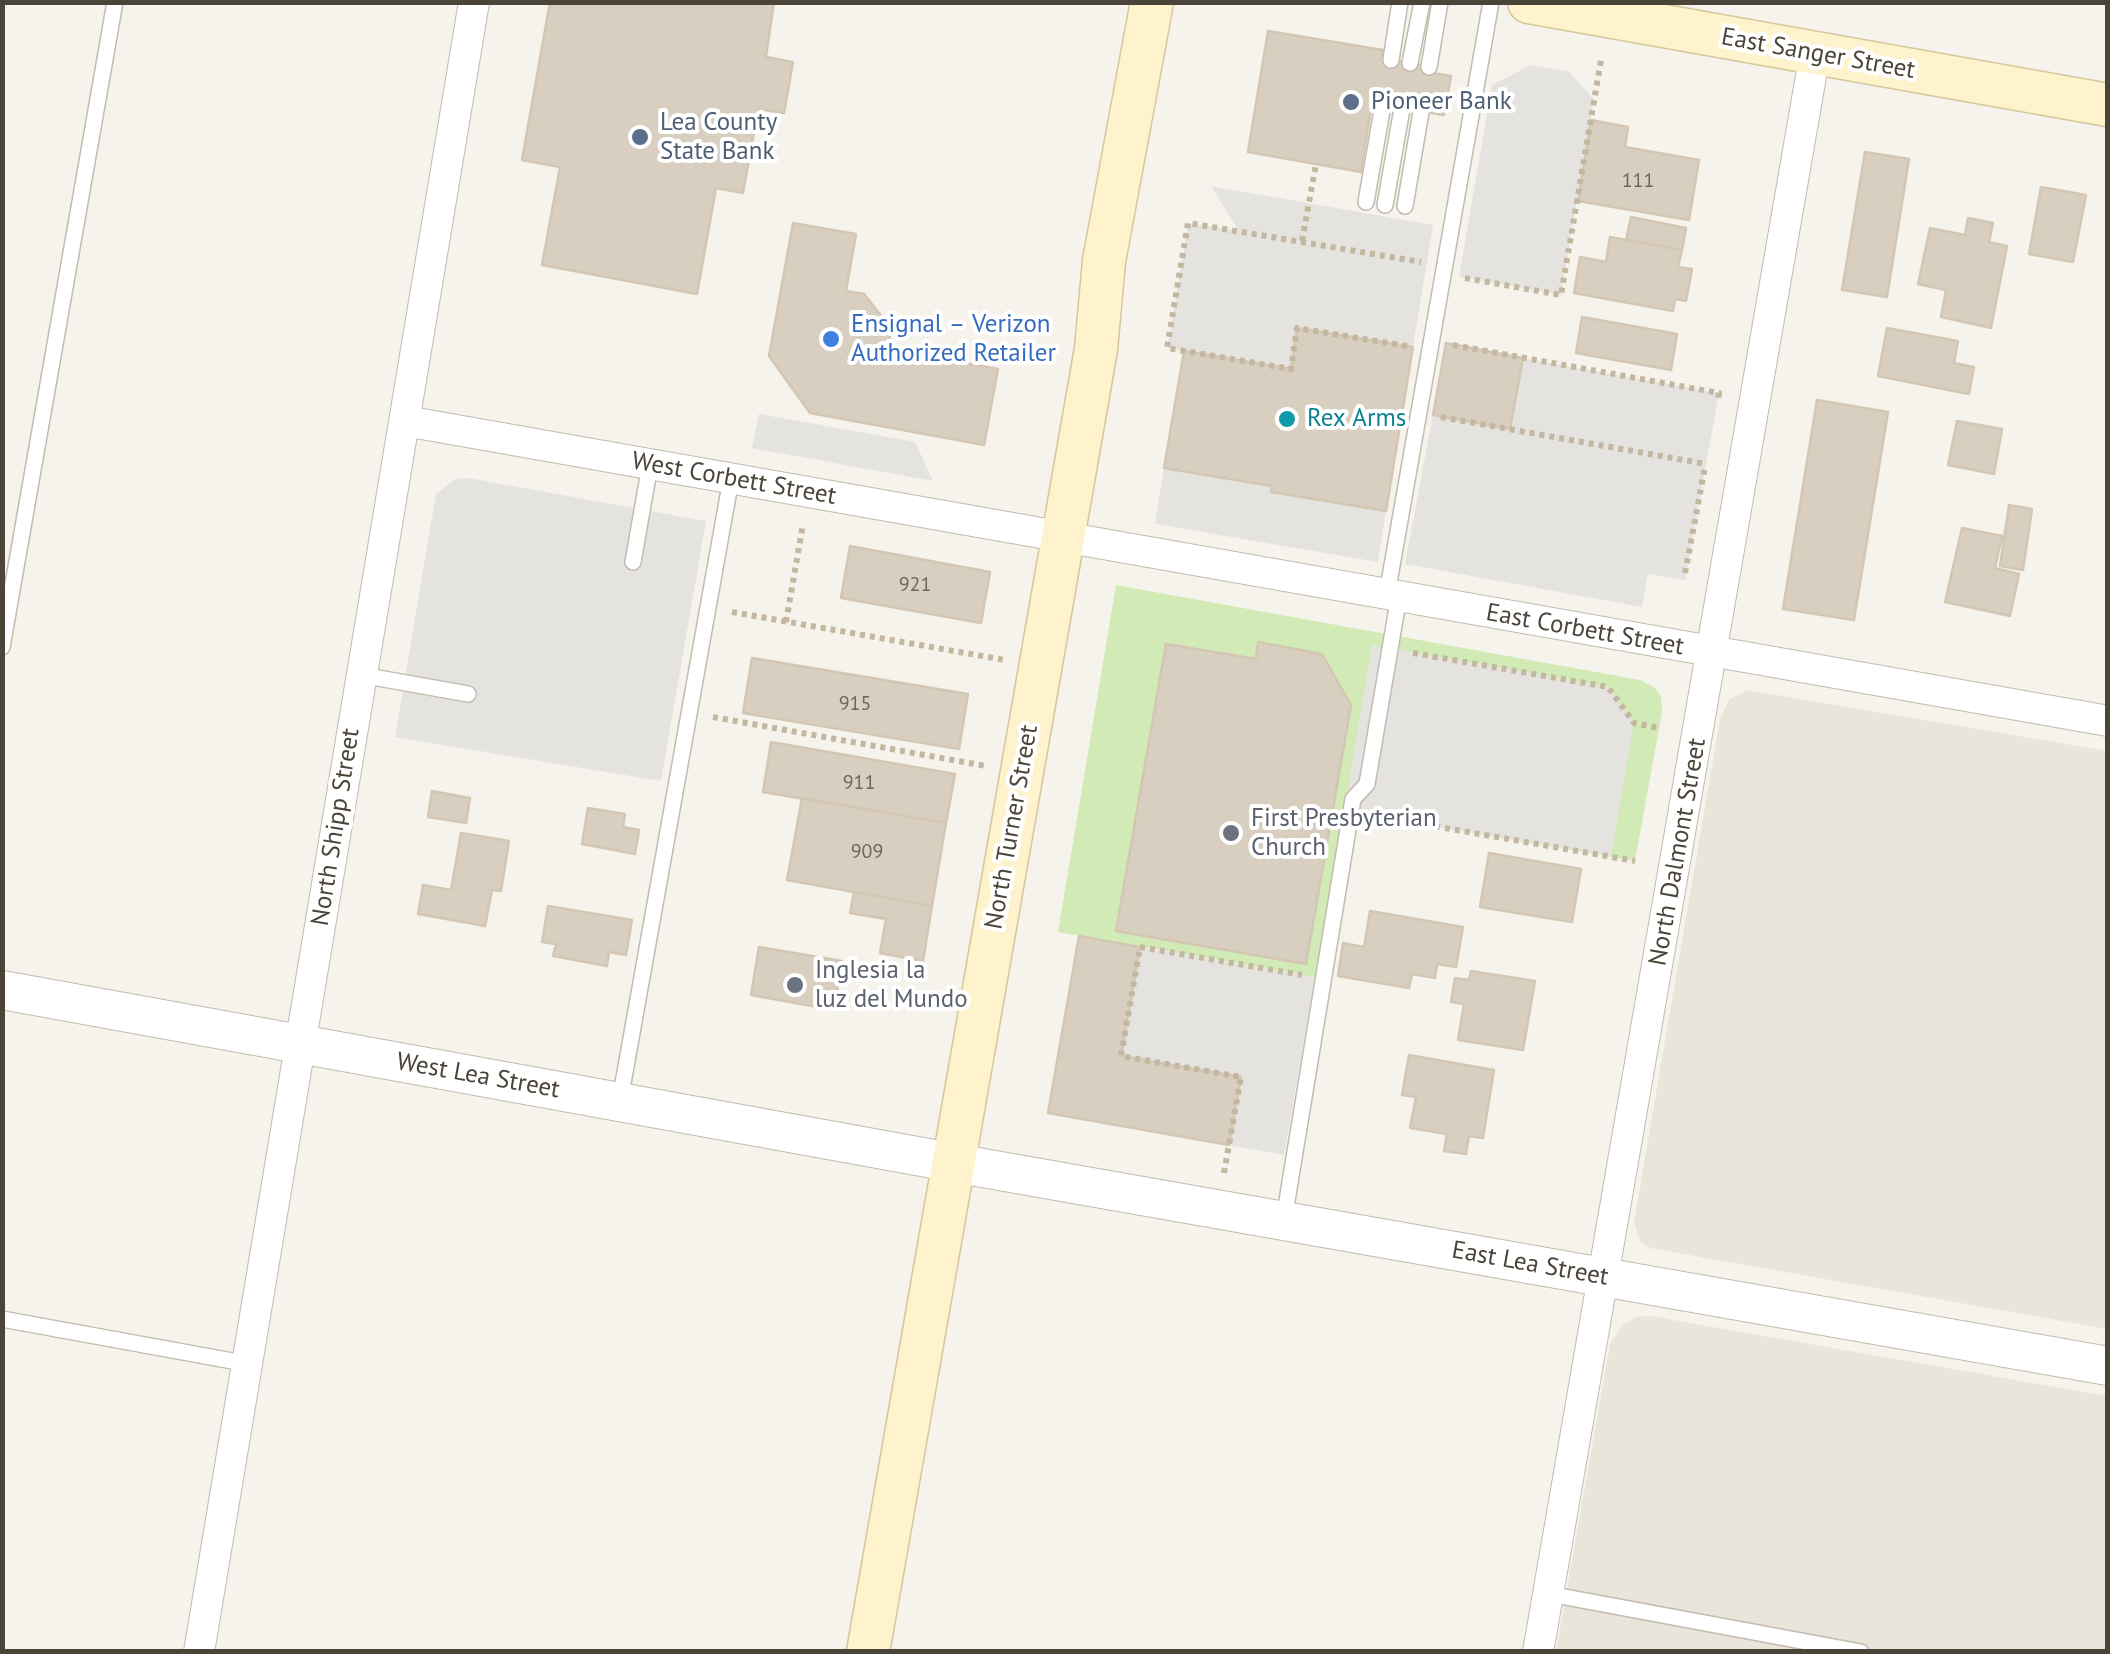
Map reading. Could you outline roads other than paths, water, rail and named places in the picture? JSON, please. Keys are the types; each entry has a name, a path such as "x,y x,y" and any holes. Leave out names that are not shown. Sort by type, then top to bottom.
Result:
{"main road":[{"name":"North Turner Street","path":"868,1652 1096,349 1104,261 1152,2"},
{"name":"East Sanger Street","path":"1529,2 2108,105"},
{"path":"1662,2 1716,14 1745,41"}],"street":[{"name":"North Shipp Street","path":"199,1652 474,2"},
{"name":"North Dalmont Street","path":"1538,1652 1815,53"},
{"name":"West Corbett Street","path":"405,421 1063,536"},
{"name":"East Corbett Street","path":"1063,536 2108,722"},
{"name":"West Lea Street","path":"2,990 954,1160"},
{"name":"East Lea Street","path":"954,1160 2108,1366"}],"lane":[{"path":"2,647 115,2"},
{"path":"1391,60 1400,2"},
{"path":"1410,63 1422,2"},
{"path":"1429,66 1440,2"},
{"path":"1283,1220 1353,799 1367,784 1390,648 1393,595 1419,412 1491,2"},
{"path":"1366,202 1383,105"},
{"path":"1385,205 1402,108"},
{"path":"1405,206 1421,112"},
{"path":"633,562 650,465"},
{"path":"620,1101 730,479"},
{"path":"361,674 468,694"},
{"path":"2,1319 249,1364"},
{"path":"1549,1594 1860,1652"}],"place":[{"name":"Pioneer Bank","path":"1351,102"},
{"name":"Lea County State Bank","path":"640,137"},
{"name":"Ensignal – Verizon Authorized Retailer","path":"831,339"},
{"name":"Rex Arms","path":"1287,419"},
{"name":"First Presbyterian Church","path":"1231,833"},
{"name":"Inglesia la luz del Mundo","path":"795,985"}]}
